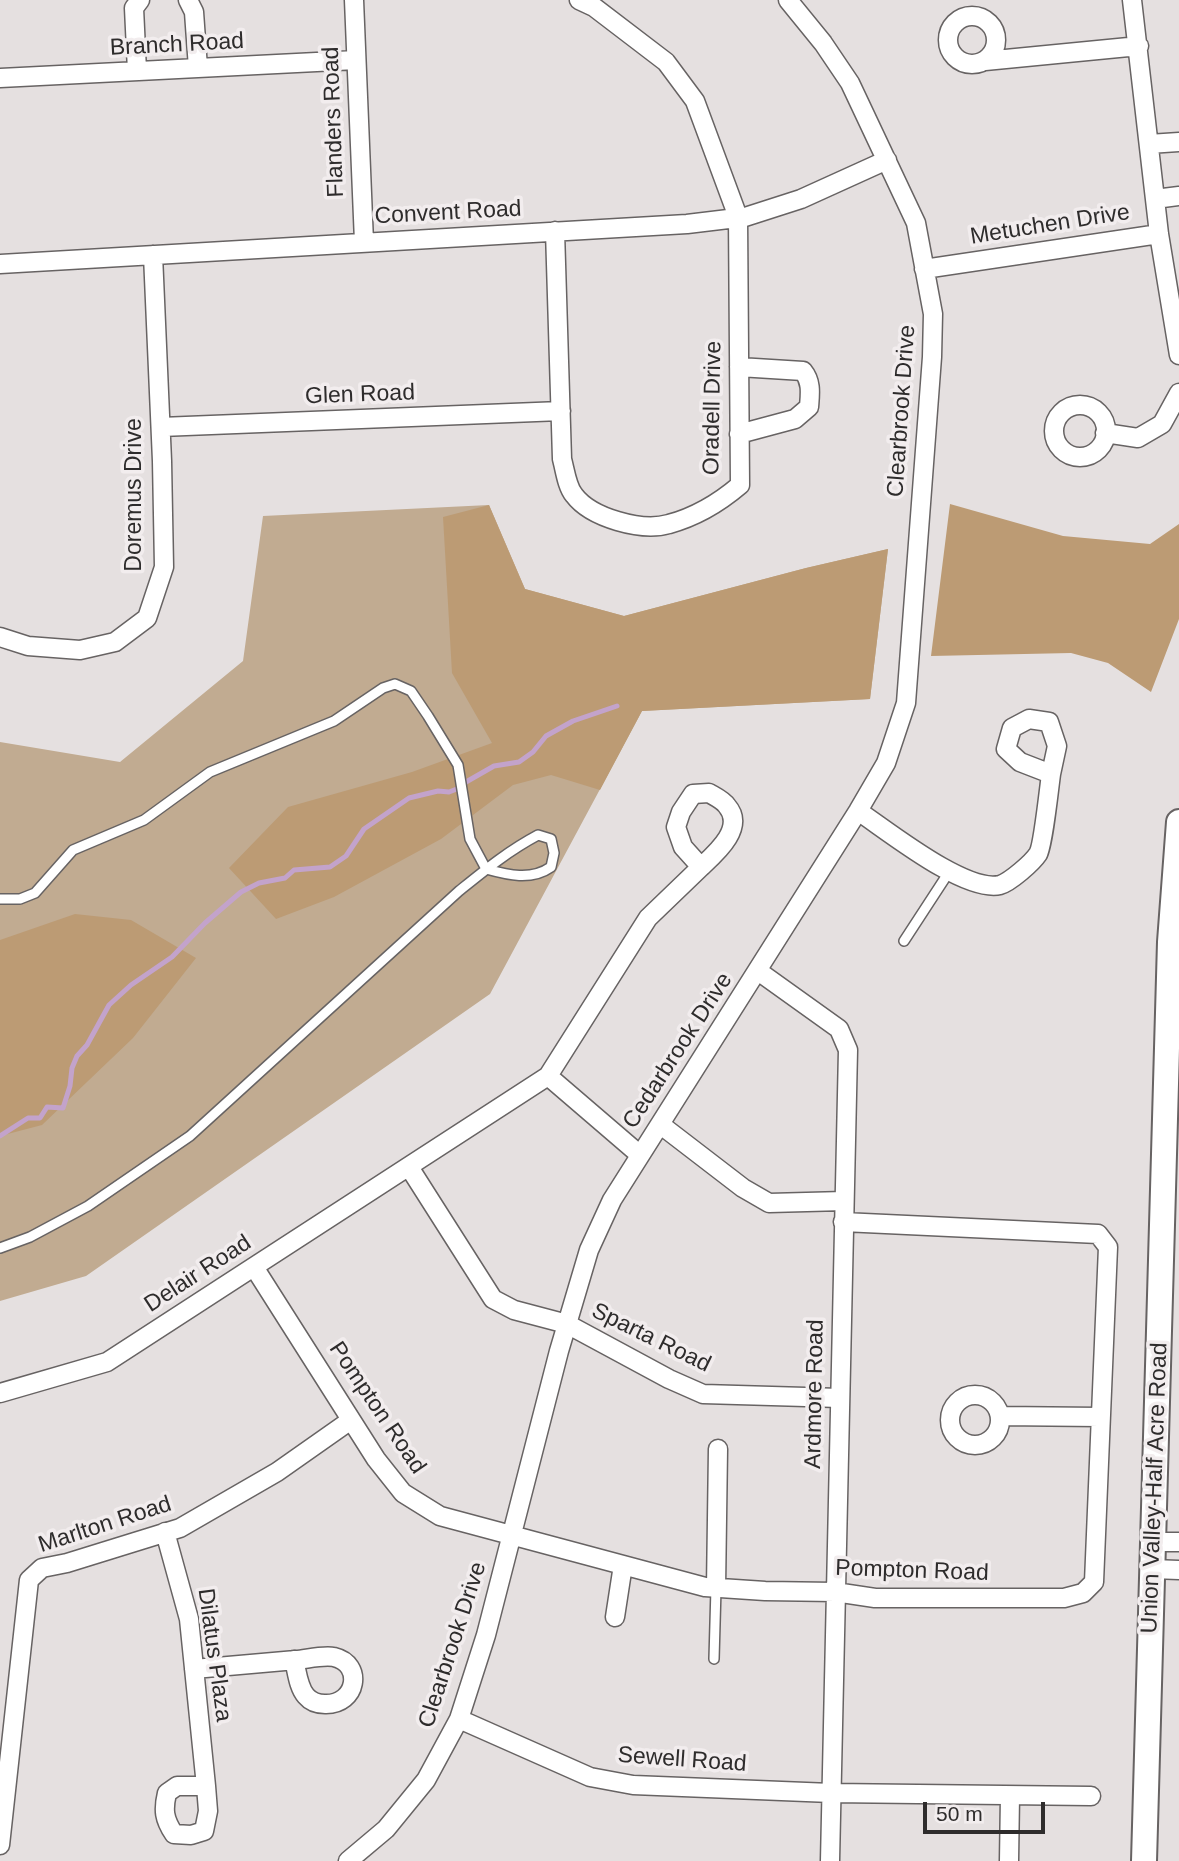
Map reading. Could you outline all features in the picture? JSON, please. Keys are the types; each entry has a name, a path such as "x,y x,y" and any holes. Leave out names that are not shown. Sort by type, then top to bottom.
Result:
{"street":[{"path":"138,71 134,8 140,0"},
{"path":"188,0 194,12 198,68"},
{"name":"Flanders Road","path":"354,0 364,242"},
{"name":"Oradell Drive","path":"555,231 562,459 573,495 597,516 638,525 667,525 719,503 740,485 738,217 695,101 666,62 594,8 579,0"},
{"name":"Clearbrook Drive","path":"788,0 850,83 916,223 933,314 932,358 912,610"},
{"name":"Metuchen Drive","path":"925,269 1159,234 1132,0"},
{"path":"985,61 1139,46"},
{"name":"Branch Road","path":"0,78 356,60"},
{"path":"1149,144 1179,142"},
{"name":"Convent Road","path":"0,264 687,224 738,217 801,199 887,160"},
{"path":"1155,199 1179,196"},
{"path":"1159,234 1179,355"},
{"name":"Doremus Drive","path":"0,638 28,646 80,650 115,642 147,618 163,567 161,427 153,255"},
{"path":"739,367 803,372 808,377 810,391 809,407 795,419 739,434"},
{"path":"1105,433 1138,438 1162,424 1179,393"},
{"name":"Glen Road","path":"161,427 561,411"},
{"name":"Cedarbrook Drive","path":"513,1536 567,1324 589,1250 612,1200 886,763 906,703 912,610"},
{"path":"858,811 949,872 973,883 1000,885 1023,870 1039,853 1051,774"},
{"name":"Union Valley-Half Acre Road","path":"1144,1861 1170,942 1179,822"},
{"path":"640,1155 548,1076 648,918 701,867"},
{"name":"Ardmore Road","path":"758,971 839,1029 848,1050 830,1861"},
{"name":"Delair Road","path":"0,1393 107,1362 548,1076"},
{"path":"661,1125 743,1188 769,1203 844,1200"},
{"name":"Sparta Road","path":"408,1167 493,1299 514,1310 567,1324 669,1379 703,1394 840,1398"},
{"name":"Pompton Road","path":"254,1266 376,1459 404,1493 440,1516 705,1587 765,1591 835,1591 876,1598 1064,1598 1083,1593 1094,1582 1108,1247 1098,1234 843,1222"},
{"path":"1000,1416 1100,1418"},
{"name":"Marlton Road","path":"0,1845 29,1580 42,1568 67,1563 180,1528 277,1472 351,1420"},
{"path":"716,1588 718,1449"},
{"name":"Dilatus Plaza","path":"165,1532 189,1619 206,1786"},
{"name":"Clearbrook Drive","path":"348,1861 386,1829 426,1780 459,1719 486,1635 513,1536"},
{"path":"1153,1542 1179,1542"},
{"path":"615,1617 623,1565"},
{"path":"1152,1569 1179,1570"},
{"path":"194,1668 294,1660"},
{"name":"Sewell Road","path":"459,1719 590,1777 633,1785 831,1793 1091,1796"},
{"path":"1009,1861 1010,1796"}],"lane":[{"path":"0,899 20,900 35,893 74,850 144,820 210,772 334,721 383,688 395,684 411,691 458,765 470,839 486,869 516,876 540,875 551,867 554,853 551,839 538,835 496,859 486,869 459,891 190,1136 88,1206 30,1237 0,1248"},
{"path":"904,942 949,872"},
{"path":"714,1659 716,1588"}],"shaded area":[{"path":"950,504 1063,536 1150,544 1179,524 1179,619 1151,692 1108,663 1071,653 931,656"},
{"path":"489,505 525,589 624,616 888,549 870,699 642,711 490,994 86,1276 0,1301 0,742 120,762 243,661 263,516"},
{"path":"489,505 525,589 624,616 888,549 870,699 642,711 600,790 551,775 513,785 441,839 334,897 276,919 229,868 288,807 412,772 492,743 452,673 443,517"},
{"path":"75,914 131,920 196,958 133,1038 42,1125 0,1136 0,940"}],"waterway":[{"path":"0,1136 28,1118 40,1118 47,1107 63,1108 77,1056 87,1045 109,1005 131,985 172,957 205,923 241,892 259,883 285,878 294,870 330,867 346,856 364,829 409,798 438,791 449,792 462,787 494,766 519,762 533,752 546,736 573,721 617,706"}]}
